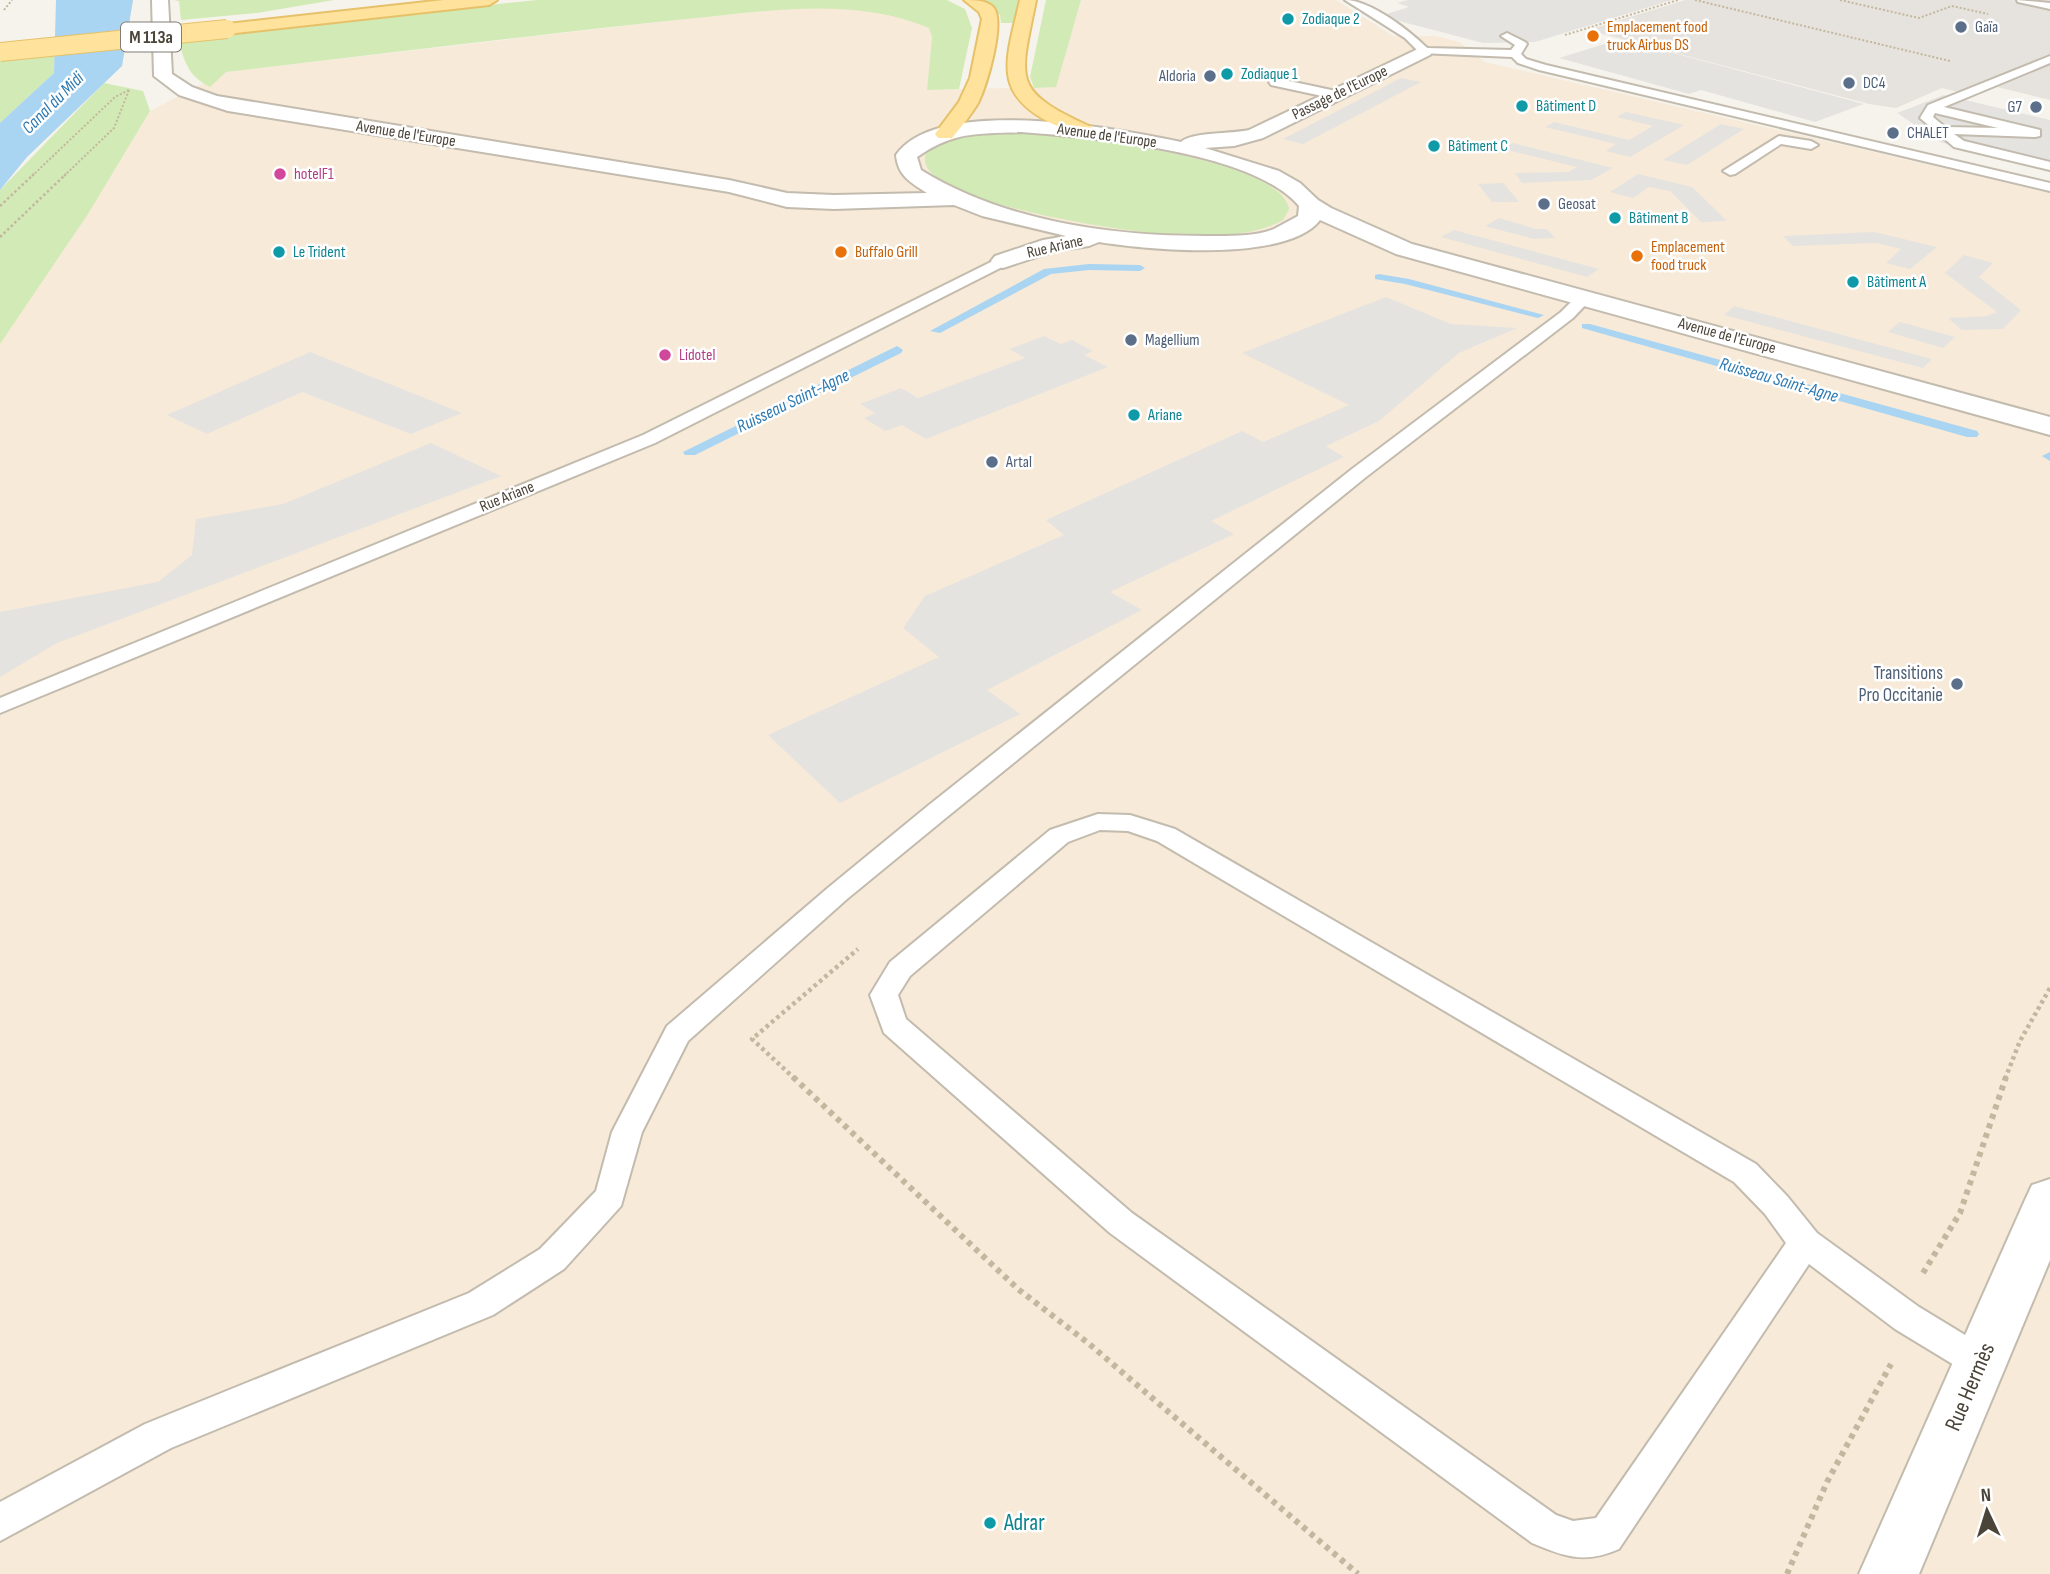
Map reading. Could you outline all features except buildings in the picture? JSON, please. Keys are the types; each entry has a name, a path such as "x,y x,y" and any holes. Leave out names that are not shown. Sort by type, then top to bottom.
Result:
{"main road":[{"path":"399,5 435,0"},
{"name":"M 113a","path":"225,27 441,0"},
{"name":"M 113a","path":"0,49 489,0"},
{"path":"945,134 968,103 979,78 990,19 986,9 972,0"},
{"path":"1028,0 1014,78 1019,92 1057,120 1084,131"}],"street":[{"name":"Avenue de l'Europe","path":"160,0 163,76 173,84 208,100 729,186 788,200 834,202 956,199"},
{"name":"Passage de l'Europe","path":"1168,145 1234,139 1256,134 1424,51"},
{"name":"Avenue de l'Europe","path":"1316,244 1254,240 1186,243 1108,236 1049,226 956,199 929,186 912,174 906,156 914,146 945,134 995,127 1084,131 1168,145 1254,169 1282,180 1310,205 1404,248 2050,426"},
{"path":"1254,169 1248,156 1248,145 1256,134"},
{"name":"Avenue de l'Europe","path":"729,186 875,181 894,175 907,165"},
{"name":"Avenue de l'Europe","path":"1254,240 1296,228 1309,219 1310,205"},
{"name":"Rue Ariane","path":"995,211 1007,228 1009,241 1003,261"},
{"name":"Rue Ariane","path":"1003,261 1051,246 1108,236"},
{"name":"Avenue de l'Europe","path":"1341,245 1404,248"},
{"name":"Rue Hermès","path":"1889,1574 2050,1200"}],"lane":[{"path":"1350,0 1409,36 1424,51 1518,49"},
{"path":"2022,0 2050,6"},
{"path":"1507,36 1518,49 1522,61 1543,68 2050,187"},
{"path":"2050,59 1932,107 1926,118 1959,144 2050,166"},
{"path":"1275,82 1336,95"},
{"path":"1932,107 2035,133"},
{"path":"1941,130 2050,135"},
{"path":"1730,171 1779,139 1791,140 2050,201"},
{"name":"Rue Ariane","path":"0,706 649,439 1003,261"},
{"path":"0,1522 158,1436 481,1304 552,1259 610,1197 627,1132 677,1034 838,893 1359,473 1566,315 1584,298"},
{"path":"1805,1243 1606,1536 1573,1540 1545,1530 1121,1223 894,1025 884,995 900,969 1059,836 1098,822 1130,823 1166,835 1745,1173 1776,1205 1805,1243 1907,1318 1980,1363"}],"path":[{"path":"1518,49 1678,0"},
{"path":"1695,0 2011,75"},
{"path":"1840,0 1919,18 1952,6 1992,15"},
{"path":"0,206 116,97 129,90 114,128 0,237"},
{"path":"838,893 882,929 752,1039 1018,1289 1088,1343 1358,1574"}],"shaded area":[{"path":"1081,0 1336,0 1393,36 1436,36 1459,42 1485,62 2050,193 2050,1574 0,1574 0,344 88,214 150,111 225,72 789,8 844,6 875,9 907,17 929,28 932,37 927,90 1055,87"},
{"path":"1408,0 1672,0 1535,42 1483,43 1380,16 1409,7 1397,3"},
{"path":"1685,0 2050,0 2050,100 1997,87 1974,96 1942,88 1896,108 1869,104 1588,30"},
{"path":"1621,39 1864,104 1815,122 1701,90 1689,94 1559,58"},
{"path":"1401,78 1421,82 1303,144 1283,139"},
{"path":"1944,95 2050,120 2050,171 1940,142 1897,113"},
{"path":"1626,112 1684,125 1630,157 1606,151 1616,144 1545,127 1554,122 1629,140 1653,126 1617,117"},
{"path":"1721,124 1744,129 1687,165 1663,160"},
{"path":"1513,143 1613,168 1591,180 1522,183 1515,173 1568,172 1577,167 1503,149"},
{"path":"1638,174 1692,187 1727,221 1701,222 1670,191 1649,187 1633,198 1610,192"},
{"path":"1503,183 1519,202 1492,202 1478,184"},
{"path":"1499,218 1536,229 1547,229 1555,238 1534,239 1485,226"},
{"path":"1454,230 1599,269 1587,277 1441,237"},
{"path":"1874,232 1937,247 1910,269 1886,263 1901,249 1877,243 1793,246 1783,236"},
{"path":"1964,255 1993,263 1979,277 2021,310 2003,329 1962,330 1948,318 1987,316 1997,312 1945,273"},
{"path":"1386,297 1451,324 1517,328 1459,353 1379,421 1326,446 1344,457 1211,521 1234,534 1110,592 1142,610 987,690 1020,714 840,803 768,735 939,657 903,628 925,596 1064,535 1046,520 1242,431 1263,442 1349,405 1242,353"},
{"path":"1734,306 1932,359 1923,368 1724,315"},
{"path":"1900,322 1955,337 1943,348 1888,332"},
{"path":"1044,336 1061,344 1072,340 1093,351 1084,355 1108,367 926,439 902,425 885,431 864,418 875,413 860,404 901,388 918,398 1025,358 1009,349"},
{"path":"310,352 462,413 411,434 302,392 207,434 167,415"},
{"path":"431,443 501,476 57,643 0,677 0,612 158,582 192,555 196,519 283,504"}],"green space":[{"path":"173,0 334,0 257,13 181,20 179,1"},
{"path":"537,0 947,0 965,9 972,28 959,89 927,90 932,37 929,28 878,13 824,8 743,13 226,72 210,87 188,67 178,38"},
{"path":"982,0 1018,0 1014,23 1001,23 1000,15"},
{"path":"1046,0 1081,0 1056,87 1034,88 1030,77"},
{"path":"55,51 54,73 0,123 0,57"},
{"path":"104,83 143,91 150,111 88,214 0,344 0,190"},
{"path":"1029,133 1129,145 1215,164 1252,176 1278,192 1289,209 1283,220 1236,234 1185,236 1128,230 995,203 958,189 933,174 925,157 930,149 940,143 955,139 989,134"}],"water":[{"name":"Canal du Midi","path":"56,0 133,0 122,66 27,157 0,190 0,123 54,73"}],"waterway":[{"name":"Ruisseau Saint-Agne","path":"936,331 1048,271 1089,267 1140,268"},
{"name":"Ruisseau Saint-Agne","path":"1379,277 1405,281 1538,315"},
{"name":"Ruisseau Saint-Agne","path":"1586,326 1972,434"},
{"name":"Ruisseau Saint-Agne","path":"690,452 897,350"}],"place":[{"name":"Zodiaque 2","path":"1288,19"},
{"name":"Gaïa","path":"1961,27"},
{"name":"Emplacement food truck Airbus DS","path":"1593,36"},
{"name":"Zodiaque 1","path":"1227,74"},
{"name":"Aldoria","path":"1210,76"},
{"name":"DC4","path":"1849,83"},
{"name":"Bâtiment D","path":"1522,106"},
{"name":"G7","path":"2036,107"},
{"name":"CHALET","path":"1893,133"},
{"name":"Bâtiment C","path":"1434,146"},
{"name":"hotelF1","path":"280,174"},
{"name":"Geosat","path":"1544,204"},
{"name":"Bâtiment B","path":"1615,218"},
{"name":"Le Trident","path":"279,252"},
{"name":"Buffalo Grill","path":"841,252"},
{"name":"Emplacement food truck","path":"1637,256"},
{"name":"Bâtiment A","path":"1853,282"},
{"name":"Magellium","path":"1131,340"},
{"name":"Lidotel","path":"665,355"},
{"name":"Ariane","path":"1134,415"},
{"name":"Artal","path":"992,462"},
{"name":"Transitions Pro Occitanie","path":"1957,684"},
{"name":"Adrar","path":"990,1523"}]}
